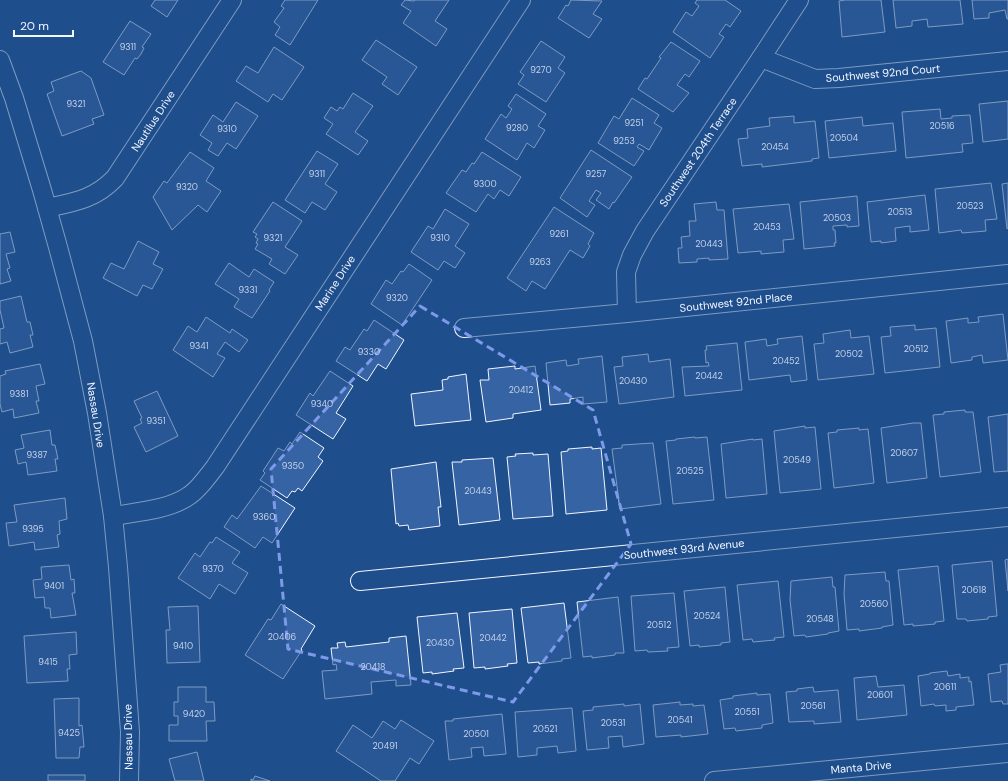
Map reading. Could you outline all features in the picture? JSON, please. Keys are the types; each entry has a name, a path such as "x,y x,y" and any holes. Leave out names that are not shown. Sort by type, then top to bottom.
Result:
{"street":[{"name":"Nautilus Drive","path":"47,208 91,197 115,178 232,0"},
{"name":"Marine Drive","path":"113,516 154,509 176,502 190,495 204,481 228,447 521,0"},
{"name":"Southwest 204th Terrace","path":"627,313 626,272 632,255 645,230 799,0"},
{"name":"Southwest 92nd Court","path":"761,58 815,79 1008,61"},
{"name":"Nassau Drive","path":"0,60 14,98 47,208 83,341 97,413 113,516 118,567 130,732 129,781"},
{"name":"Southwest 92nd Place","path":"464,328 1008,274"},
{"name":"Southwest 93rd Avenue","path":"360,581 1008,517"},
{"name":"Manta Drive","path":"714,781 1008,753"}],"highlighted area":[{"path":"420,306 593,410 631,544 513,702 288,649 271,469"}],"building":[{"path":"155,0 178,0 167,17 151,6"},
{"path":"285,0 318,0 290,45 275,35 280,27 274,22 284,8 281,6"},
{"path":"405,0 449,0 435,21 447,29 436,46 403,23 411,11 401,5"},
{"path":"571,0 602,1 593,14 602,19 589,38 558,18"},
{"path":"697,0 725,0 741,11 730,27 726,24 719,34 724,37 710,58 673,32 686,12 692,16 699,6 695,3"},
{"path":"881,0 885,32 842,37 839,1"},
{"path":"893,0 960,0 963,24 928,27 927,19 912,21 912,26 896,28"},
{"path":"972,0 1008,0 1008,19 1005,10 989,13 989,18 974,19"},
{"path":"130,21 151,34 142,47 144,48 141,54 137,59 135,58 124,75 103,62"},
{"path":"376,40 417,67 398,95 382,84 387,77 362,60"},
{"path":"541,41 565,57 558,68 565,73 546,102 518,84 524,75 520,72"},
{"path":"671,42 700,61 689,77 685,74 677,85 689,93 673,112 638,89 645,78 647,79 661,58 659,57"},
{"path":"274,47 304,67 282,100 273,94 268,102 236,81 246,66 258,73"},
{"path":"81,71 91,78 104,115 92,119 94,124 62,136 47,94 54,91 51,82"},
{"path":"353,93 373,106 355,132 368,141 358,155 326,134 333,124 324,118 331,107 337,111 340,107 343,109"},
{"path":"516,94 546,114 538,126 545,130 534,148 527,143 517,160 485,139 501,114 506,118 512,109 508,106"},
{"path":"632,98 659,115 654,123 662,128 649,150 639,144 637,147 644,151 634,166 598,143 614,116 619,119"},
{"path":"1008,101 1008,139 983,142 979,104"},
{"path":"236,102 258,116 236,149 227,143 218,156 208,150 212,143 200,135 213,115 223,122"},
{"path":"940,109 941,119 952,118 952,116 970,115 973,143 962,144 963,152 906,158 902,112"},
{"path":"794,116 794,123 815,121 819,158 812,159 812,161 762,167 762,164 742,166 738,139 748,138 747,129 770,126 769,118"},
{"path":"862,117 863,126 893,123 896,151 829,158 825,121"},
{"path":"591,150 632,177 609,209 596,200 601,193 596,190 589,201 595,205 587,217 560,198"},
{"path":"317,151 338,164 325,184 337,192 325,210 312,202 305,213 285,200"},
{"path":"190,152 214,168 206,181 221,191 207,212 198,205 172,230 153,197 164,181 167,183"},
{"path":"482,152 521,177 509,196 500,190 494,199 488,194 476,212 446,193 462,170 466,172 472,163 474,164"},
{"path":"991,183 997,219 985,220 986,231 962,233 961,230 939,233 935,189"},
{"path":"1008,183 1008,228 1007,229 1002,184"},
{"path":"925,195 929,230 910,232 910,226 895,228 896,241 881,243 881,241 871,242 867,202"},
{"path":"857,196 859,226 833,226 833,230 835,230 835,246 804,249 800,202"},
{"path":"273,202 302,221 285,247 298,255 285,274 269,264 272,259 255,249 258,244 256,243 258,239 255,237 257,234 253,232"},
{"path":"716,202 717,210 724,210 728,259 709,260 709,258 697,259 697,262 679,263 678,248 682,248 681,237 690,236 689,221 696,221 694,204"},
{"path":"789,204 794,239 783,240 784,252 761,254 761,251 738,253 733,209"},
{"path":"554,207 594,233 588,244 590,246 583,258 570,250 545,289 532,281 526,291 507,278"},
{"path":"445,209 469,224 455,246 465,253 455,268 444,261 438,270 411,252 428,226 433,229"},
{"path":"10,232 15,252 6,254 10,268 7,269 11,281 0,284 0,234"},
{"path":"138,241 159,252 153,264 163,269 152,289 143,285 137,296 103,278 111,263 124,269"},
{"path":"229,263 249,277 254,269 274,282 269,290 270,291 252,318 234,307 239,299 215,284"},
{"path":"409,264 432,280 402,325 371,304 386,280 392,284 401,271 403,272"},
{"path":"21,296 27,322 30,322 33,335 30,335 33,347 10,353 7,342 0,344 0,329 4,328 0,310 0,301"},
{"path":"1003,314 1008,360 983,363 982,355 972,357 972,360 951,363 946,321 968,318 968,323 979,322 978,317"},
{"path":"206,317 230,333 232,329 248,340 239,352 225,342 217,354 225,358 213,377 173,350 188,326 197,332"},
{"path":"374,320 404,340 386,369 378,364 367,381 336,361 345,347 350,350 364,329 367,331"},
{"path":"915,325 915,330 936,328 940,367 885,373 881,337 891,336 890,327"},
{"path":"850,330 851,338 869,336 874,374 818,380 814,344 824,343 823,334"},
{"path":"802,336 807,380 791,382 790,375 749,380 745,342 766,339 767,346 778,344 777,339"},
{"path":"737,343 742,390 685,396 682,367 709,366 708,362 706,363 706,346"},
{"path":"648,354 649,362 670,359 674,397 619,404 614,367 623,366 622,357"},
{"path":"602,356 607,402 583,404 583,397 570,399 570,403 550,405 546,363 566,360 567,366 579,364 578,359"},
{"path":"40,364 45,384 36,386 39,401 36,401 39,413 14,418 13,409 2,412 0,404 0,376 6,374 5,371"},
{"path":"515,366 515,369 535,366 541,410 513,414 513,418 486,422 480,380 489,380 488,369"},
{"path":"330,371 353,386 336,413 346,419 333,439 296,415 310,393 313,396"},
{"path":"466,374 471,420 415,426 411,394 443,390 442,380 448,379 448,377"},
{"path":"157,391 178,436 146,452 134,427 142,423 140,419 142,418 134,401"},
{"path":"965,410 965,412 973,412 981,472 940,477 933,415 944,414 944,412"},
{"path":"1008,414 1008,471 994,472 988,417"},
{"path":"921,423 927,478 887,483 881,428"},
{"path":"805,426 805,428 815,427 821,489 780,493 774,431"},
{"path":"859,428 859,430 868,429 874,483 834,488 828,433 837,432 837,430"},
{"path":"50,430 52,445 55,445 58,459 55,459 57,471 28,475 26,462 18,464 15,450 24,448 21,435"},
{"path":"300,432 324,448 318,457 323,461 302,491 298,488 295,492 292,491 287,498 260,480 265,473 263,471 278,448 284,451 290,442 292,444"},
{"path":"707,437 714,500 673,504 666,441"},
{"path":"762,439 767,494 726,498 721,444"},
{"path":"653,443 661,504 620,509 612,449 622,448 622,445"},
{"path":"592,447 592,449 601,448 607,510 566,514 561,452 568,451 568,449"},
{"path":"533,453 533,455 548,454 553,516 513,519 507,457 516,456 515,454"},
{"path":"493,458 500,520 459,525 452,462"},
{"path":"436,462 441,507 438,507 440,526 409,530 408,525 399,526 398,523 396,524 391,469"},
{"path":"261,486 295,508 272,543 263,537 255,548 224,527 232,515 237,519"},
{"path":"65,498 67,519 59,521 60,534 57,535 59,547 35,550 34,542 9,546 6,523 17,522 14,505"},
{"path":"216,537 240,552 232,563 248,573 235,594 219,584 210,599 178,578 195,553 200,557 210,542 212,543"},
{"path":"1008,559 1008,591 1005,560"},
{"path":"992,561 997,616 988,617 988,619 967,621 966,619 957,619 952,565"},
{"path":"69,565 71,580 74,579 75,593 72,593 76,615 51,618 50,608 45,608 44,597 35,598 33,580 42,579 41,567"},
{"path":"938,566 944,621 935,622 935,624 913,626 913,624 904,625 898,570"},
{"path":"885,572 886,581 889,581 893,625 859,631 859,629 847,630 844,594 845,575"},
{"path":"832,577 833,587 835,587 839,631 806,637 805,635 794,636 790,600 791,581"},
{"path":"778,581 784,637 774,638 775,640 753,642 752,639 743,640 737,585"},
{"path":"725,587 730,642 721,643 721,645 699,647 699,645 690,646 684,591"},
{"path":"674,593 679,647 667,648 668,651 635,651 631,596"},
{"path":"618,597 624,653 615,653 615,655 592,658 592,656 583,657 577,602"},
{"path":"564,603 571,658 562,659 562,661 539,664 539,662 528,663 521,608"},
{"path":"281,604 315,626 301,649 302,650 283,679 245,655 268,619 271,620"},
{"path":"198,606 200,662 167,663 166,630 170,630 168,607"},
{"path":"512,609 517,663 507,664 508,666 485,669 485,667 474,668 469,613"},
{"path":"457,613 464,668 432,674 432,672 423,673 417,617"},
{"path":"76,632 77,654 69,655 70,669 67,669 68,681 27,683 24,636"},
{"path":"406,636 411,685 396,686 396,680 371,682 372,694 325,699 322,671 337,670 336,664 333,665 331,648 338,648 337,643 345,642 346,647 389,642 389,638"},
{"path":"1008,664 1008,704 1003,704 1002,701 991,702 988,674 1001,672 1000,665"},
{"path":"947,671 948,676 960,674 960,678 969,677 969,682 971,681 974,705 956,707 956,710 946,711 946,705 935,706 934,704 921,706 918,676"},
{"path":"876,676 878,687 904,685 907,715 857,720 854,678"},
{"path":"178,687 206,687 206,702 214,702 215,721 206,721 207,741 169,741 169,725 178,725 178,716 174,716 174,702 178,702"},
{"path":"813,687 814,692 838,690 841,722 814,724 814,721 789,722 786,692"},
{"path":"757,693 757,695 770,694 773,723 762,725 762,728 736,731 735,728 724,729 720,700 733,698 733,696"},
{"path":"79,698 79,726 82,725 84,747 80,747 79,758 56,758 54,699"},
{"path":"680,702 680,705 704,705 708,734 681,737 681,735 656,737 653,705"},
{"path":"624,704 624,706 640,704 644,744 623,747 622,736 608,737 609,748 587,750 583,711 593,710 593,707"},
{"path":"572,708 576,751 558,753 557,746 537,748 537,755 518,757 515,712"},
{"path":"502,714 506,754 484,756 483,747 471,748 472,757 449,760 445,721"},
{"path":"401,720 434,741 419,764 410,758 395,781 381,781 336,751 353,725 372,738 383,721 395,729"},
{"path":"197,752 204,781 175,781 169,759"},
{"path":"48,775 85,775 85,781 48,781"},
{"path":"255,776 270,781 251,781 251,779 253,780"}]}
